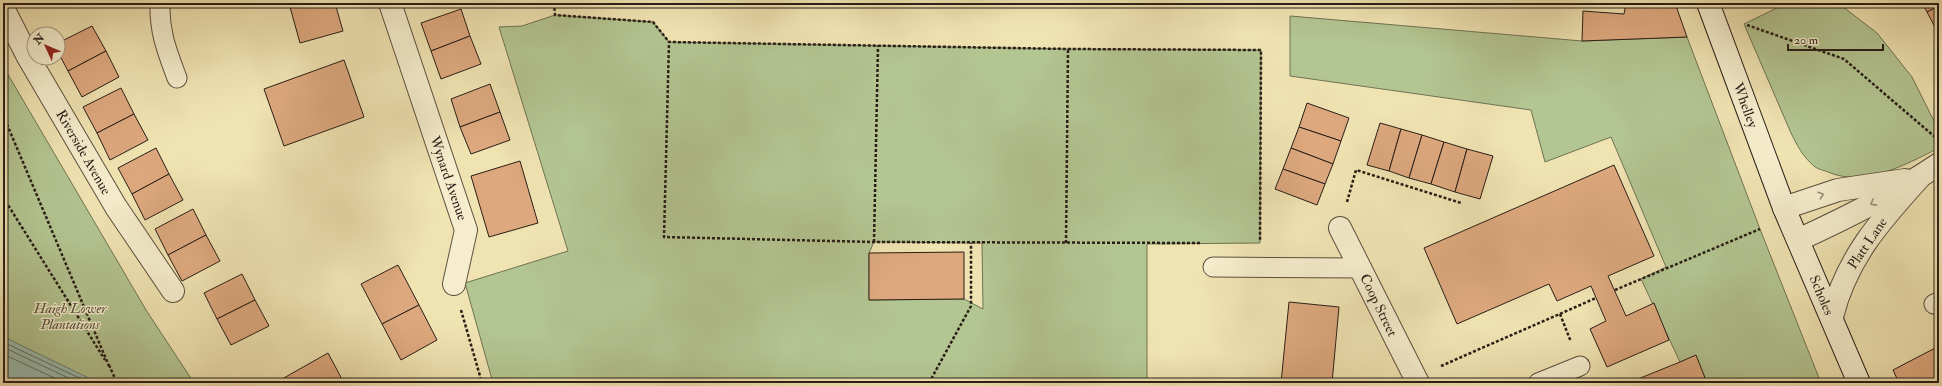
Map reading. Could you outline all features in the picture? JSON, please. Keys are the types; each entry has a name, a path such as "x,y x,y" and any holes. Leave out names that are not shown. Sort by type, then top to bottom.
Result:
{"street":[{"name":"Wynard Avenue","path":"390,3 466,230 454,284"},
{"name":"Riverside Avenue","path":"3,8 28,57 116,207 174,291"},
{"name":"Whelley","path":"1710,8 1784,208"},
{"name":"Platt Lane","path":"1798,240 1844,219 1919,178 1939,164"},
{"name":"Platt Lane","path":"1784,208 1838,190 1919,178"},
{"name":"Platt Lane","path":"1832,316 1836,298 1864,242 1919,178"},
{"name":"Scholes","path":"1784,208 1832,316 1859,383"},
{"name":"Coop Street","path":"1340,228 1417,381"}],"lane":[{"path":"160,3 160,20 163,42 177,78"},
{"path":"1213,267 1361,268"},
{"path":"1538,383 1580,366"}],"path":[{"path":"554,3 555,15 653,22 669,42 664,237 874,242 1206,243"},
{"path":"1710,8 1844,59 1939,140"},
{"path":"669,42 1068,49 1261,50 1260,243 1252,243"},
{"path":"874,242 878,46"},
{"path":"1066,243 1068,49"},
{"path":"3,115 117,383"},
{"path":"1340,228 1356,170 1461,204"},
{"path":"3,197 109,366"},
{"path":"1615,290 1760,229"},
{"path":"929,383 970,306 971,243"},
{"path":"454,284 482,381"},
{"path":"1417,381 1442,365 1596,298"}],"green space":[{"path":"1787,3 1838,3 1877,33 1912,77 1939,131 1939,148 1899,167 1871,176 1842,176 1815,167 1801,151 1791,133 1744,24"},
{"path":"555,15 653,22 669,42 1068,49 1261,50 1260,243 1147,244 1147,383 493,383 465,283 568,251 499,27 522,26","holes":["874,242 982,243 983,309 964,299 869,300 869,253"]},
{"path":"1290,16 1582,41 1687,37 1760,229 1821,383 1707,383 1696,356 1680,362 1641,279 1666,267 1611,137 1545,162 1531,110 1290,76"},
{"name":"Haigh Lower Plantations","path":"3,66 146,310 194,383 3,383"}],"water":[{"path":"3,337 99,383 14,383 3,378"}],"building":[{"path":"305,3 335,3 343,31 300,43 290,7"},
{"path":"1626,3 1675,3 1687,37 1582,41 1583,11 1624,14"},
{"path":"1922,3 1939,3 1939,6 1927,12"},
{"path":"1939,6 1939,35 1927,12"},
{"path":"461,9 470,36 431,51 421,23"},
{"path":"92,26 106,51 68,71 65,66 66,39"},
{"path":"470,36 481,64 441,79 431,51"},
{"path":"106,51 119,77 82,97 68,71"},
{"path":"344,60 364,117 284,146 264,89"},
{"path":"490,84 500,112 460,127 451,99"},
{"path":"121,88 134,114 97,133 83,107"},
{"path":"1307,103 1349,118 1341,141 1299,127"},
{"path":"500,112 510,140 471,154 460,127"},
{"path":"134,114 148,140 110,160 97,133"},
{"path":"1380,123 1401,129 1389,171 1367,165"},
{"path":"1299,127 1341,141 1333,164 1291,148"},
{"path":"1401,129 1422,135 1409,178 1389,171"},
{"path":"1422,135 1444,142 1431,184 1409,178"},
{"path":"1444,142 1467,149 1455,192 1431,184"},
{"path":"156,148 169,174 132,194 118,168"},
{"path":"1291,148 1333,164 1325,184 1283,169"},
{"path":"1467,149 1493,156 1480,199 1455,192"},
{"path":"520,161 538,223 489,237 471,176"},
{"path":"1614,165 1654,256 1608,276 1626,316 1654,303 1669,340 1607,367 1590,329 1606,321 1591,286 1557,301 1549,284 1457,324 1424,248"},
{"path":"1283,169 1325,184 1317,205 1275,189"},
{"path":"169,174 183,200 145,220 132,194"},
{"path":"193,209 206,235 168,255 155,229"},
{"path":"206,235 220,261 182,281 168,255"},
{"path":"964,252 964,299 869,300 869,253"},
{"path":"398,265 419,305 382,324 361,284"},
{"path":"242,274 255,300 217,319 204,293"},
{"path":"255,300 269,326 231,345 217,319"},
{"path":"1289,302 1339,307 1332,383 1281,383"},
{"path":"419,305 437,340 401,360 382,324"},
{"path":"1939,346 1939,383 1899,383 1893,370"},
{"path":"328,353 344,383 285,383 282,379"},
{"path":"1696,355 1707,383 1628,383 1680,362"}]}
